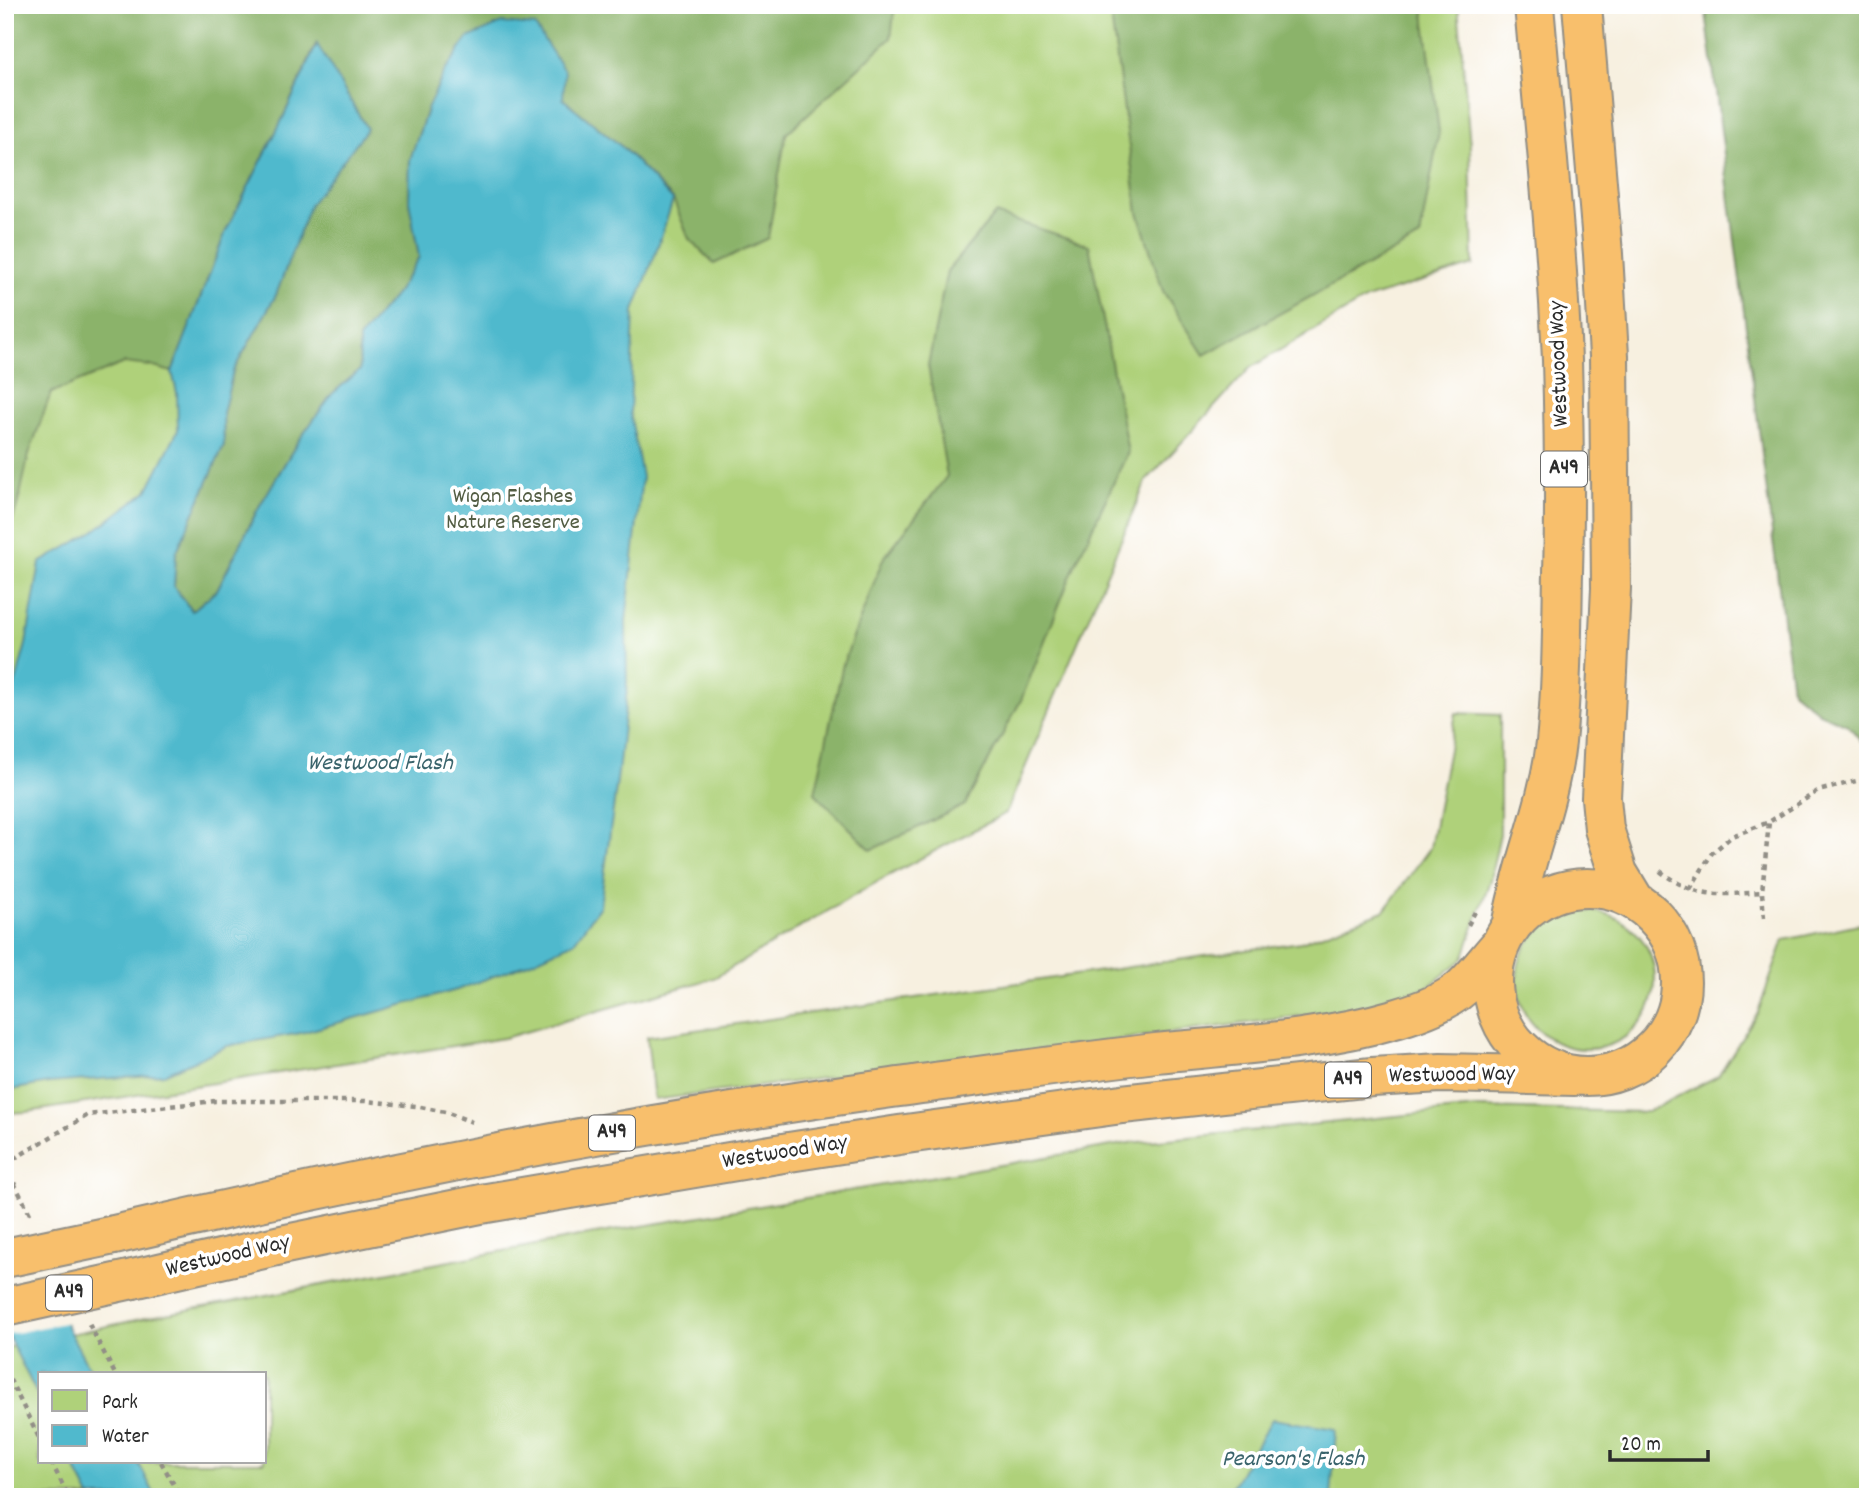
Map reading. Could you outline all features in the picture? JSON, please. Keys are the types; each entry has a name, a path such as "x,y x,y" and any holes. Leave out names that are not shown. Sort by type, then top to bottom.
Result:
{"highway":[{"name":"Westwood Way","path":"5,1258 273,1198 485,1156 774,1105 1357,1028 1430,1007 1461,990 1506,935 1550,785 1556,742 1562,642 1562,359 1534,5"},
{"name":"Westwood Way","path":"1582,5 1609,356 1611,588 1601,798 1604,829 1618,873 1635,901"},
{"name":"A49","path":"1581,888 1609,890 1635,901 1656,917 1671,938 1680,964 1682,990 1674,1020 1658,1045 1634,1064 1605,1075 1575,1076 1547,1068 1523,1051 1505,1028 1495,1001 1493,972 1506,935 1530,907 1555,894 1581,888"},
{"name":"Westwood Way","path":"5,1307 281,1245 481,1204 898,1135 1122,1104 1372,1077 1441,1073 1575,1076"}],"path":[{"path":"1690,889 1712,853 1732,836 1769,822 1818,791 1864,779 1868,782"},
{"path":"1764,918 1762,891 1769,822"},
{"path":"1462,936 1480,899"},
{"path":"5,1164 88,1115 215,1101 365,1101 416,1106 445,1112 476,1123"},
{"path":"5,1370 38,1436"},
{"path":"52,1464 69,1497"},
{"path":"162,1464 181,1497"}],"green space":[{"name":"Wigan Flashes Nature Reserve","path":"5,5 1458,5 1470,146 1473,265 1366,299 1250,368 1146,481 1006,813 884,878 714,978 504,1038 27,1112 5,1113"},
{"path":"5,5 895,5 891,38 786,134 768,238 714,264 689,239 673,199 622,147 563,99 468,38 445,71 428,107 410,160 409,201 419,257 398,291 359,339 360,370 332,394 297,443 259,507 217,590 192,611 174,587 176,553 224,445 223,413 233,371 276,295 309,204 367,129 316,44 282,120 226,231 172,372 124,363 51,393 29,454 18,504 5,541"},
{"path":"1108,5 1423,5 1439,132 1420,237 1204,355 1163,291 1138,212"},
{"path":"1705,5 1868,5 1868,749 1848,725 1819,713 1792,690"},
{"path":"995,214 1089,245 1128,452 1075,565 1021,700 965,805 871,850 815,793 843,664 883,559 947,476 928,365 947,271"},
{"path":"1456,713 1500,715 1500,834 1490,880 1463,959 1428,987 1362,1008 654,1100 647,1037 1301,942 1384,911 1430,848"},
{"path":"1586,911 1612,916 1635,931 1650,954 1655,980 1650,1006 1635,1029 1612,1044 1586,1049 1560,1044 1537,1029 1522,1006 1517,980 1522,954 1537,931 1560,916"},
{"path":"1868,922 1868,1497 5,1497 5,1348 150,1317 589,1235 1129,1143 1476,1108 1647,1112 1718,1076 1758,1012 1784,940"}],"water":[{"name":"Westwood Flash","path":"502,23 535,26 565,72 563,99 622,147 673,200 634,311 630,413 642,477 626,621 627,689 600,906 574,942 531,962 457,990 301,1033 227,1046 164,1074 49,1083 5,1091 5,722 26,644 40,563 94,531 147,491 178,430 177,393 172,372 226,231 317,44 367,129 310,204 276,295 233,371 223,413 224,445 176,553 174,587 192,611 217,590 259,507 297,443 332,394 360,370 359,339 398,291 419,257 409,201 410,160 428,107 445,71 468,38"},
{"path":"5,1208 91,1372 38,1372 38,1396 5,1330"},
{"name":"Pearson's Flash","path":"1272,1419 1336,1429 1331,1497 1226,1497"},
{"path":"73,1464 139,1464 156,1497 90,1497"}],"pier":[{"path":"14,1218 69,1322 5,1335 5,1220"}]}
